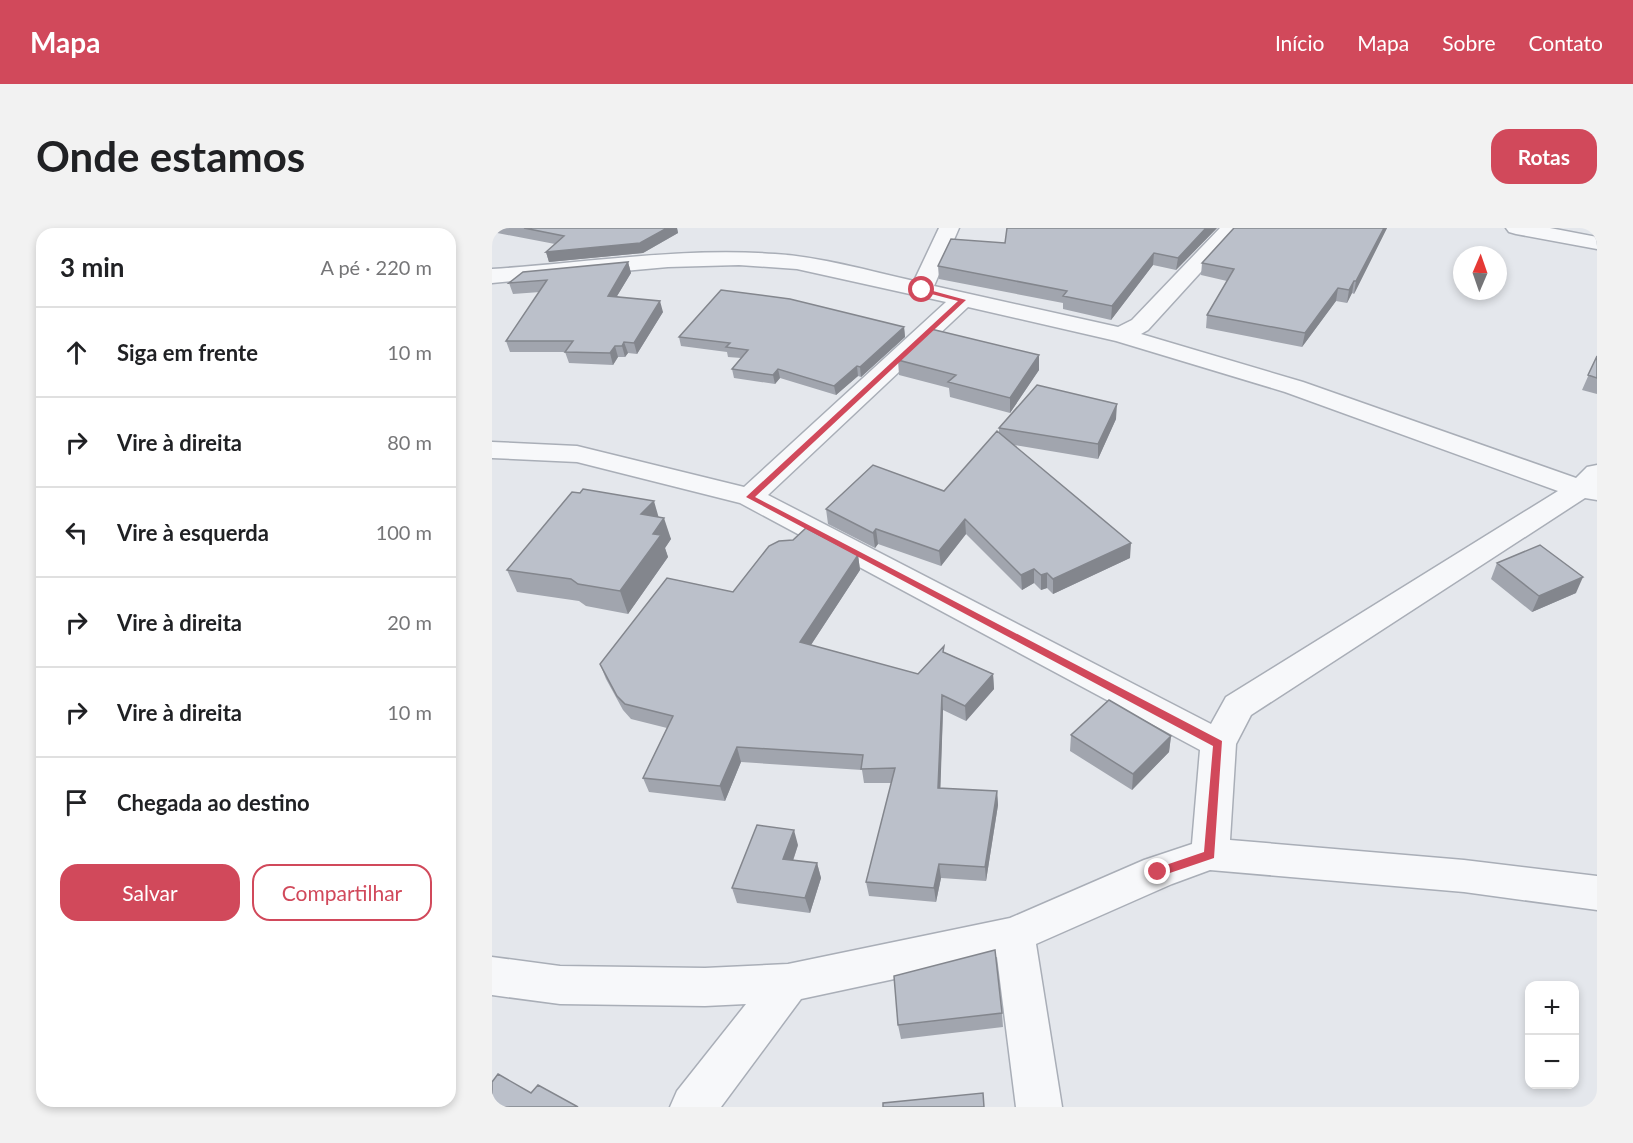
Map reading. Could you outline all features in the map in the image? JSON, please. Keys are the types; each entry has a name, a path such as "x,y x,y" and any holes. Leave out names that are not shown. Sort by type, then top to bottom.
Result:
{"street":[{"path":"922,290 949,228"},
{"path":"1121,335 1140,325 1231,228"},
{"path":"1516,228 1597,243"},
{"path":"492,276 555,273 679,260 732,258 776,260 1121,335 1294,387 1591,485"},
{"path":"750,497 962,300"},
{"path":"492,450 577,454 750,497 1218,744"},
{"path":"1210,854 1218,744 1238,706 1591,485"},
{"path":"492,976 560,985 705,987 788,983 1014,935 1158,872 1210,854 1464,876 1597,893"},
{"path":"1014,935 1039,1107"},
{"path":"693,1107 788,983"}],"building":[{"path":"524,228 667,228 640,243 546,252 564,236"},
{"path":"1007,228 1206,228 1178,258 1154,253 1112,306 1063,296 1067,291 938,266 951,239 1005,243"},
{"path":"1234,228 1384,228 1356,281 1349,290 1338,288 1305,333 1207,315 1234,269 1202,263"},
{"path":"628,262 608,296 660,301 634,343 624,342 622,346 615,346 610,353 565,352 573,341 506,341 547,280 509,283 523,272"},
{"path":"721,290 790,299 904,327 860,367 857,366 834,386 778,369 773,375 732,369 748,350 726,347 730,343 679,337"},
{"path":"931,329 1039,355 1010,398 948,382 956,375 898,360"},
{"path":"1597,356 1597,378 1588,375"},
{"path":"1037,385 1117,404 1098,444 999,428"},
{"path":"997,431 1131,543 1053,579 1047,573 1041,575 1034,569 1021,575 965,519 939,551 876,529 873,533 826,509 873,465 944,491"},
{"path":"583,489 654,501 641,514 664,518 653,534 661,535 620,591 578,584 571,579 507,570 572,492 580,493"},
{"path":"806,528 858,555 800,642 918,674 944,646 943,652 993,674 965,706 942,695 938,788 997,791 985,867 939,864 934,888 866,882 895,768 861,769 863,755 737,747 720,786 643,778 673,716 625,704 617,696 600,664 667,578 733,592 769,546 779,541 793,540"},
{"path":"1540,545 1583,577 1539,596 1497,563"},
{"path":"1109,700 1171,736 1133,774 1071,735"},
{"path":"757,825 794,830 783,859 817,863 805,898 732,888"},
{"path":"995,950 1002,1013 898,1025 894,976"},
{"path":"498,1074 531,1093 538,1085 578,1107 492,1107 492,1082"},
{"path":"983,1093 984,1107 883,1107 883,1103"}],"route":[{"path":"922,290 962,300 750,497 1218,744 1210,854 1158,872"}]}
